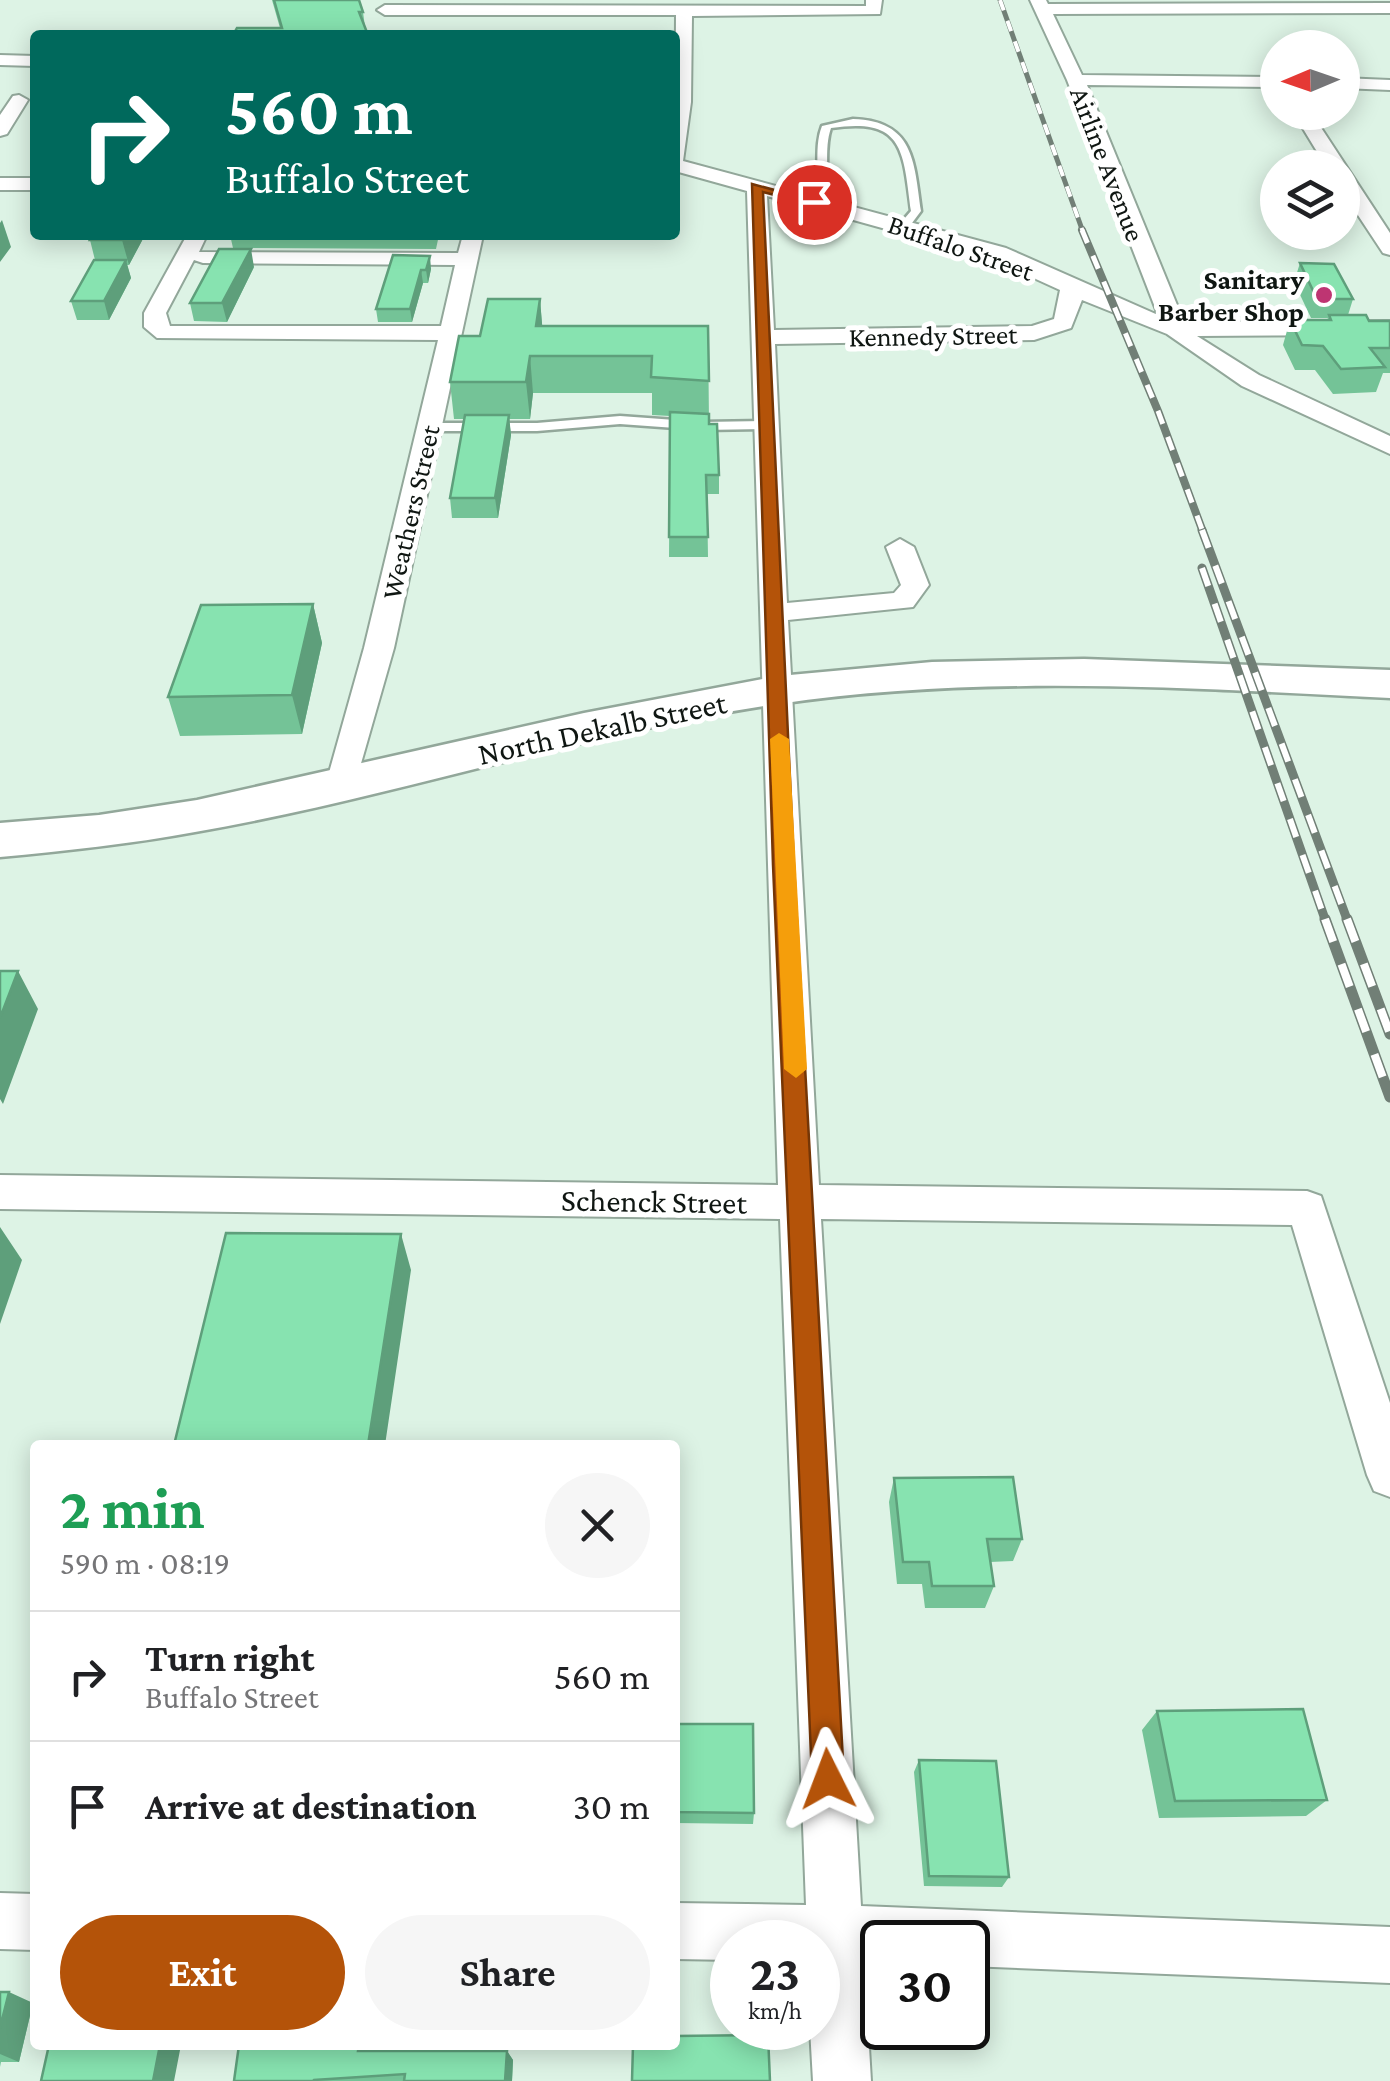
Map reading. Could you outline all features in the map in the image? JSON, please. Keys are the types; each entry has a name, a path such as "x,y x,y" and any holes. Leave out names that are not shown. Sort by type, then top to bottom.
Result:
{"main road":[{"name":"North Dekalb Street","path":"0,840 135,826 341,787 643,716 777,690 1005,670 1390,684"}],"street":[{"path":"1041,5 1108,9 1380,5"},
{"name":"Airline Avenue","path":"1041,5 1076,80 1175,328"},
{"path":"385,11 874,6"},
{"path":"680,50 684,10"},
{"path":"0,60 30,60"},
{"path":"1076,80 1260,82"},
{"path":"1360,84 1390,86"},
{"path":"0,130 19,100"},
{"name":"Buffalo Street","path":"680,163 998,253 1071,288 1175,328"},
{"path":"0,184 30,184"},
{"path":"757,186 834,1920"},
{"path":"1360,202 1390,248"},
{"path":"194,240 155,313 158,330 172,334 450,333"},
{"path":"186,256 470,247"},
{"name":"Weathers Street","path":"341,787 379,648 470,247"},
{"name":"Kennedy Street","path":"763,337 1034,333 1063,323 1070,308 1071,288"},
{"path":"1175,328 1390,328"},
{"path":"1175,328 1191,344 1254,380 1390,446"},
{"path":"1348,425 1390,425"},
{"path":"775,612 903,601 915,585 900,548"},
{"name":"Schenck Street","path":"0,1192 1307,1208 1390,1474"},
{"path":"0,1922 30,1922"},
{"path":"680,1931 710,1931"},
{"path":"840,1933 1390,1956"},
{"path":"840,2039 842,2081"}],"lane":[{"path":"814,202 823,182 820,138 827,126 886,125 894,129 906,151 916,210 905,225"},
{"path":"429,427 537,427 620,420 703,426 767,425"}],"building":[{"path":"274,0 359,0 366,30 236,30 282,28"},
{"path":"219,249 251,249 222,303 190,303"},
{"path":"393,255 430,256 426,270 421,270 410,309 376,309"},
{"path":"94,260 126,260 104,301 71,301"},
{"path":"1300,263 1334,264 1353,299 1317,299"},
{"path":"488,299 540,299 536,326 708,326 709,381 651,377 652,356 530,356 526,382 450,382 459,336 480,336"},
{"path":"1329,315 1366,315 1369,321 1390,321 1390,348 1370,348 1385,367 1341,369 1323,346 1302,345 1290,320 1331,320"},
{"path":"670,412 709,414 709,424 717,424 719,475 706,475 708,537 669,537"},
{"path":"465,415 509,415 495,498 450,498"},
{"path":"313,604 292,695 168,697 201,605"},
{"path":"0,971 18,971 0,1018"},
{"path":"226,1233 401,1234 369,1440 175,1440"},
{"path":"1013,1477 1022,1539 987,1539 994,1586 932,1586 929,1562 903,1562 894,1478"},
{"path":"1303,1709 1327,1800 1175,1801 1157,1711"},
{"path":"680,1724 753,1724 754,1813 680,1812"},
{"path":"919,1760 996,1761 1009,1877 929,1876"},
{"path":"0,1992 9,1992 0,2028"},
{"path":"680,2036 710,2036 710,2050 769,2050 770,2081 632,2081 633,2050 680,2050"},
{"path":"48,2050 159,2050 153,2081 41,2081"},
{"path":"238,2050 507,2051 505,2081 404,2081 405,2074 313,2081 234,2081"}],"railway":[{"path":"1000,0 1083,232"},
{"path":"1082,230 1158,411 1203,532"},
{"path":"1202,530 1348,922"},
{"path":"1202,568 1326,922"},
{"path":"1325,919 1390,1097"},
{"path":"1347,919 1390,1034"}],"slow traffic":[{"path":"779,739 796,1069"}],"place":[{"name":"Sanitary Barber Shop","path":"1324,295"}],"route":[{"path":"814,202 757,186 783,865 828,1779"}]}
